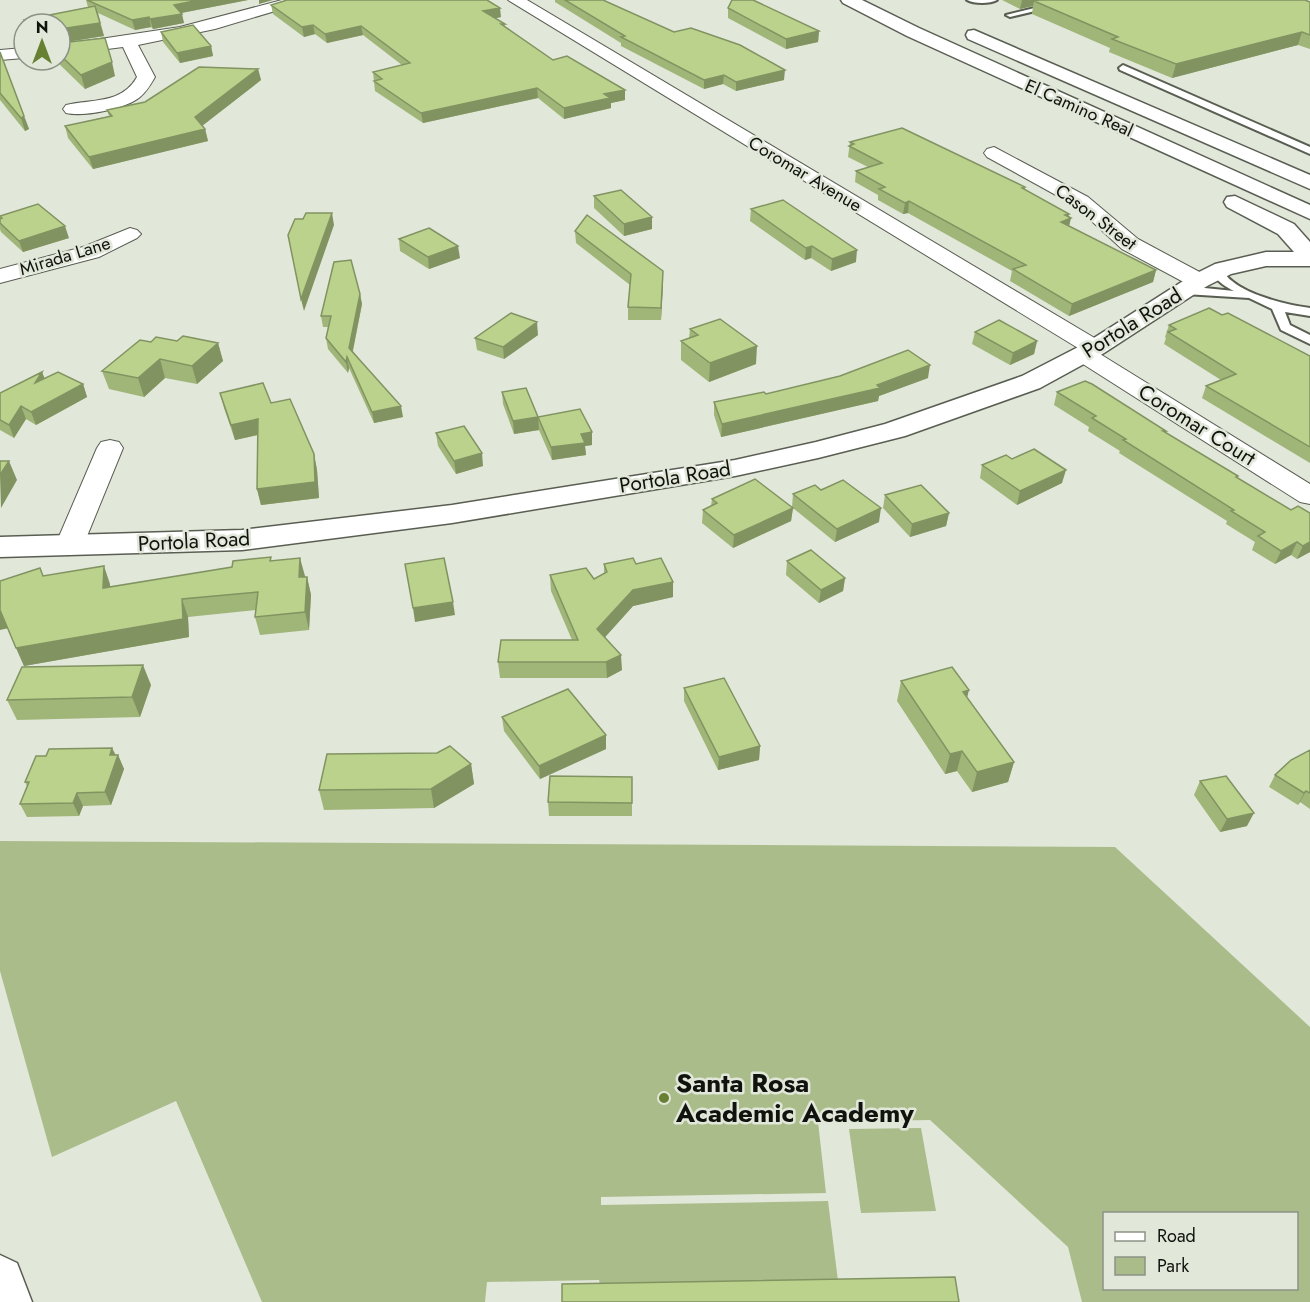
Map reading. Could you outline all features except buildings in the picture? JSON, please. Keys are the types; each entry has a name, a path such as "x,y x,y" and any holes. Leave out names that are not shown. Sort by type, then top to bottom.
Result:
{"main road":[{"name":"El Camino Real","path":"849,0 913,32 1310,213"},
{"name":"El Camino Real","path":"954,26 1310,183"},
{"path":"913,32 1052,111 1179,174"},
{"path":"1221,195 1286,229 1310,257"},
{"name":"Portola Road","path":"0,547 254,538 452,514 735,468 895,430 1031,382 1089,351 1201,281 1238,264 1266,259 1310,257"},
{"path":"0,1280 7,1302"}],"street":[{"path":"72,49 129,43 209,26 297,0"},
{"name":"Coromar Avenue","path":"516,0 1089,351"},
{"path":"72,109 105,105 126,99 138,92 146,77 129,43"},
{"name":"Cason Street","path":"993,153 1062,189 1087,206 1131,244 1201,281"},
{"name":"Mirada Lane","path":"0,276 91,252 130,234"},
{"name":"Coromar Court","path":"1089,351 1310,496"},
{"path":"69,546 110,448"}],"lane":[{"path":"971,0 993,0"},
{"path":"1010,15 1078,0"},
{"path":"1123,68 1310,151"},
{"path":"1201,281 1258,298"},
{"path":"1201,281 1228,284 1276,307 1310,312"},
{"path":"1276,307 1285,327 1310,340"}],"green space":[{"name":"Santa Rosa Academic Academy","path":"0,841 1115,847 1310,1027 1310,1302 1082,1302 1068,1247 930,1120 818,1122 826,1193 601,1197 601,1205 828,1201 838,1281 600,1284 599,1280 487,1282 485,1302 262,1302 176,1101 52,1157 0,971"},
{"path":"921,1128 936,1211 861,1213 849,1129"}],"place":[{"name":"Santa Rosa Academic Academy","path":"664,1098"}]}
